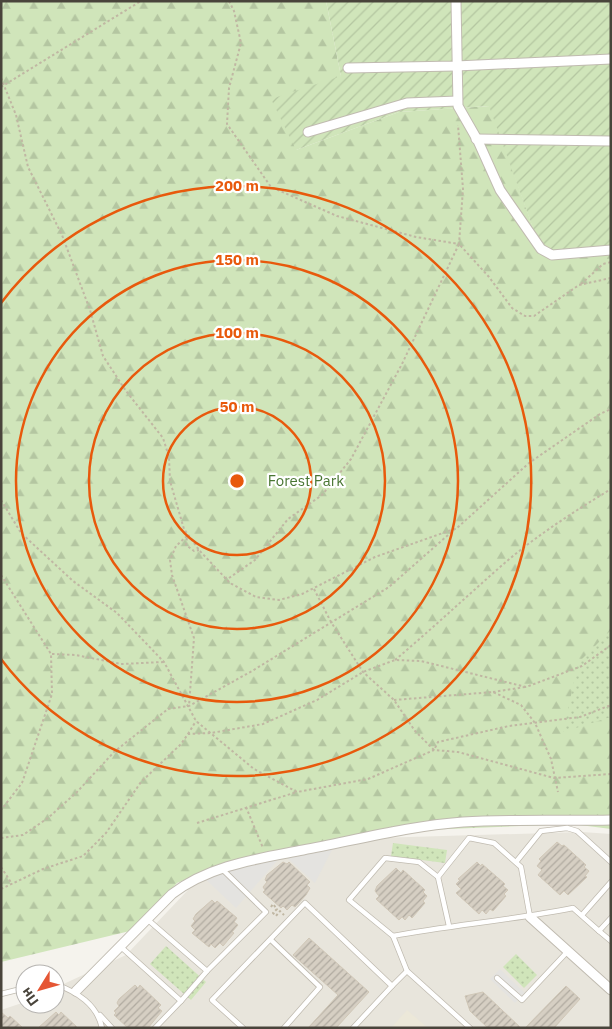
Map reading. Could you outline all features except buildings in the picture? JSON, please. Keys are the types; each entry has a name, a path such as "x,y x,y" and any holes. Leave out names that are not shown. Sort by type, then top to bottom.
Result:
{"street":[{"path":"456,1 457,101 500,190 541,249 552,255 611,250"},
{"path":"348,68 456,66 611,59"},
{"path":"308,132 407,103 457,101"},
{"path":"476,139 611,141"},
{"path":"76,991 147,919 185,884 201,875 221,868 370,836 462,822 611,820"},
{"path":"530,917 611,990"}],"lane":[{"path":"516,862 542,831 567,828 577,831 611,862"},
{"path":"438,877 470,838 494,843 521,867 530,917"},
{"path":"449,926 438,877 419,862 386,858 349,900 393,936 407,971 470,1028"},
{"path":"155,1028 207,971 266,912 221,868"},
{"path":"582,914 611,882"},
{"path":"243,1028 212,1000 305,902 392,986"},
{"path":"393,936 449,926 530,917 573,908 611,941"},
{"path":"599,931 611,918"},
{"path":"147,919 207,971"},
{"path":"271,940 320,987 284,1028"},
{"path":"121,947 180,1001"},
{"path":"496,978 522,1000 568,951"},
{"path":"353,1028 407,971"},
{"path":"65,987 76,991 112,1028"},
{"path":"1,994 15,990"},
{"path":"99,1014 102,1028"}],"path":[{"path":"3,86 141,1"},
{"path":"229,1 234,11 241,43 229,88 227,124 271,187 337,216 416,237 459,244 512,308 526,316 534,316 579,285 603,264 611,262"},
{"path":"1,78 16,115 28,167 62,235 90,310 103,356 126,391 163,438 169,457 170,481 184,529 199,550 224,578 256,597 279,600 314,589 375,557 457,528"},
{"path":"224,578 229,578 255,560 288,519 322,495 351,459 402,364 459,244 463,189 458,121"},
{"path":"579,285 611,278"},
{"path":"1,838 23,835 48,818 77,792 114,752 168,709 189,706 252,671 389,587 529,463 600,414 611,409"},
{"path":"188,734 211,733 263,724 317,700 363,672 395,660 448,616 508,560 571,514 611,489"},
{"path":"1,500 21,533 73,581 117,613 164,662 196,721 254,769 297,792"},
{"path":"188,536 186,541 189,550 199,550"},
{"path":"188,536 176,546 170,560 172,575 194,638 189,706"},
{"path":"1,575 51,654 52,694 43,727 32,751 22,783 1,810"},
{"path":"314,589 331,622 363,672 394,700 415,731 434,750"},
{"path":"394,700 493,692 526,687 582,666 611,645"},
{"path":"51,654 76,655 121,664 164,662"},
{"path":"395,660 421,661 526,687"},
{"path":"493,692 521,705 535,723 551,759 558,792"},
{"path":"434,750 438,742 509,726 580,717 611,705"},
{"path":"1,888 43,869 83,856 96,845 141,782 180,744 196,721"},
{"path":"197,824 297,792 368,779 434,750 458,752 554,778 611,774"},
{"path":"246,807 265,858"},
{"path":"1,867 12,884"},
{"path":"277,909 273,913 276,916 280,911 286,917"}],"shaded area":[{"path":"582,832 611,834 611,1028 1,1028 1,1010 15,1005 15,1014 65,1014 65,983 126,955 188,890 205,877 219,872 375,838"},
{"path":"335,844 315,883 283,854"},
{"path":"282,855 236,908 201,875"},
{"path":"500,969 525,993 515,1003 490,979"},
{"path":"407,1010 428,1028 391,1028"}],"green space":[{"name":"Forest Park","path":"1,1 326,1 341,76 296,150 399,112 490,106 542,253 611,246 611,829 572,824 397,831 219,866 177,883 134,930 1,962"},
{"path":"326,1 611,1 611,246 542,253 489,106 399,112 296,150 271,99 341,76"},
{"path":"611,630 611,717 563,732 578,663"},
{"path":"393,843 447,850 445,863 391,856"},
{"path":"166,946 206,982 191,1000 150,964"},
{"path":"516,954 537,975 524,988 503,967"}]}
